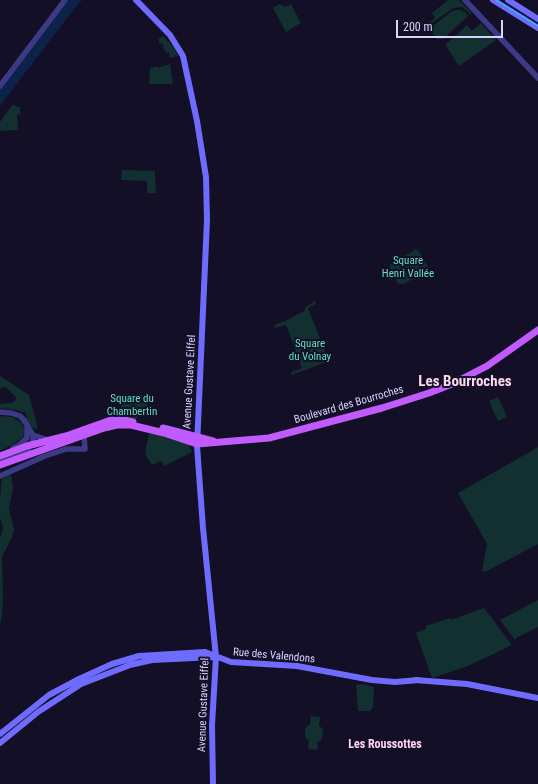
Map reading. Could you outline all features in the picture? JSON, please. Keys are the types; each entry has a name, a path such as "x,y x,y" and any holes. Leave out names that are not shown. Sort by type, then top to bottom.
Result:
{"main road":[{"name":"Avenue Gustave Eiffel","path":"136,0 170,35 183,56 204,160 207,190 208,220 198,441 203,528 216,657 212,732 213,784"},
{"path":"493,0 538,28"},
{"path":"508,0 538,19"},
{"name":"Boulevard des Bourroches","path":"198,441 218,442 269,438 382,408 429,393 452,384 487,366 538,330"},
{"path":"120,422 198,441"},
{"path":"0,455 49,440 82,433 120,422 185,434 198,441"},
{"path":"185,434 198,428"},
{"path":"0,465 82,433"},
{"name":"Rue des Valendons","path":"129,662 149,655 205,652 231,662 297,666 377,680 419,680"},
{"path":"0,734 49,695 112,664 129,662"},
{"path":"0,743 38,712 80,684 129,662"},
{"name":"Rue des Valendons","path":"354,676 463,684 538,698"},
{"path":"364,676 377,680 394,678"},
{"name":"Rue des Valendons","path":"506,692 518,697 538,701"}],"street":[{"path":"0,86 65,0"},
{"path":"465,0 538,78"},
{"path":"0,412 16,414 24,420 33,435 49,440"},
{"path":"0,455 18,446 26,438 27,426"},
{"path":"0,476 45,456 66,449 84,446 82,443 82,433"},
{"path":"0,461 28,449 31,445 33,435"},
{"path":"26,438 31,445 40,450"}],"green space":[{"path":"448,0 459,0 471,12 471,15 462,7 453,8 428,26 427,24 435,18 432,13"},
{"path":"280,4 285,7 291,4 301,23 286,32 273,8"},
{"path":"457,10 465,12 468,16 443,39 437,39 429,29 452,11"},
{"path":"481,23 496,40 459,66 446,44 467,25 472,31"},
{"path":"163,36 174,48 178,56 170,58 169,52 166,53 162,43 160,44 159,42 159,38"},
{"path":"170,64 173,84 149,84 150,68 157,66 158,68"},
{"path":"13,104 20,107 20,114 17,115 18,130 0,131 0,122"},
{"path":"122,170 155,171 156,193 147,193 147,181 121,180"},
{"name":"Square Henri Vallée","path":"416,249 419,251 428,269 404,284 399,284 390,270 390,266"},
{"name":"Square du Volnay","path":"315,301 316,304 308,308 329,361 292,375 291,372 302,368 286,325 275,328 274,325 304,311 306,307"},
{"path":"0,376 29,395 38,429 33,428 28,422 25,411 22,412 0,408 0,404 11,403 15,401 16,397 6,387 0,388"},
{"name":"Square du Chambertin","path":"119,394 148,395 148,406 136,419 125,417 121,407"},
{"path":"498,397 507,417 498,421 489,401"},
{"path":"0,416 12,417 22,423 25,431 23,437 17,442 0,451"},
{"path":"149,433 166,436 189,445 192,452 164,466 161,461 152,465 145,454"},
{"path":"538,447 538,544 487,571 482,571 487,544 458,493"},
{"path":"11,474 13,488 9,509 14,530 2,557 3,601 0,625 0,538 3,528 0,518 0,497 2,478"},
{"path":"538,600 538,627 516,638 515,640 500,620"},
{"path":"484,608 512,645 468,666 432,678 416,633 426,629 426,626 450,618 451,620"},
{"path":"362,684 374,687 373,707 370,711 358,711 356,685"},
{"path":"311,716 320,717 319,725 323,730 322,739 318,742 317,750 308,749 309,741 305,736 305,728 310,724"}],"water":[{"path":"68,0 82,0 0,106 0,90"}],"tram line":[{"path":"496,0 538,26"}],"district":[{"name":"Les Bourroches","path":"465,382"},
{"name":"Les Roussottes","path":"385,745"}]}
